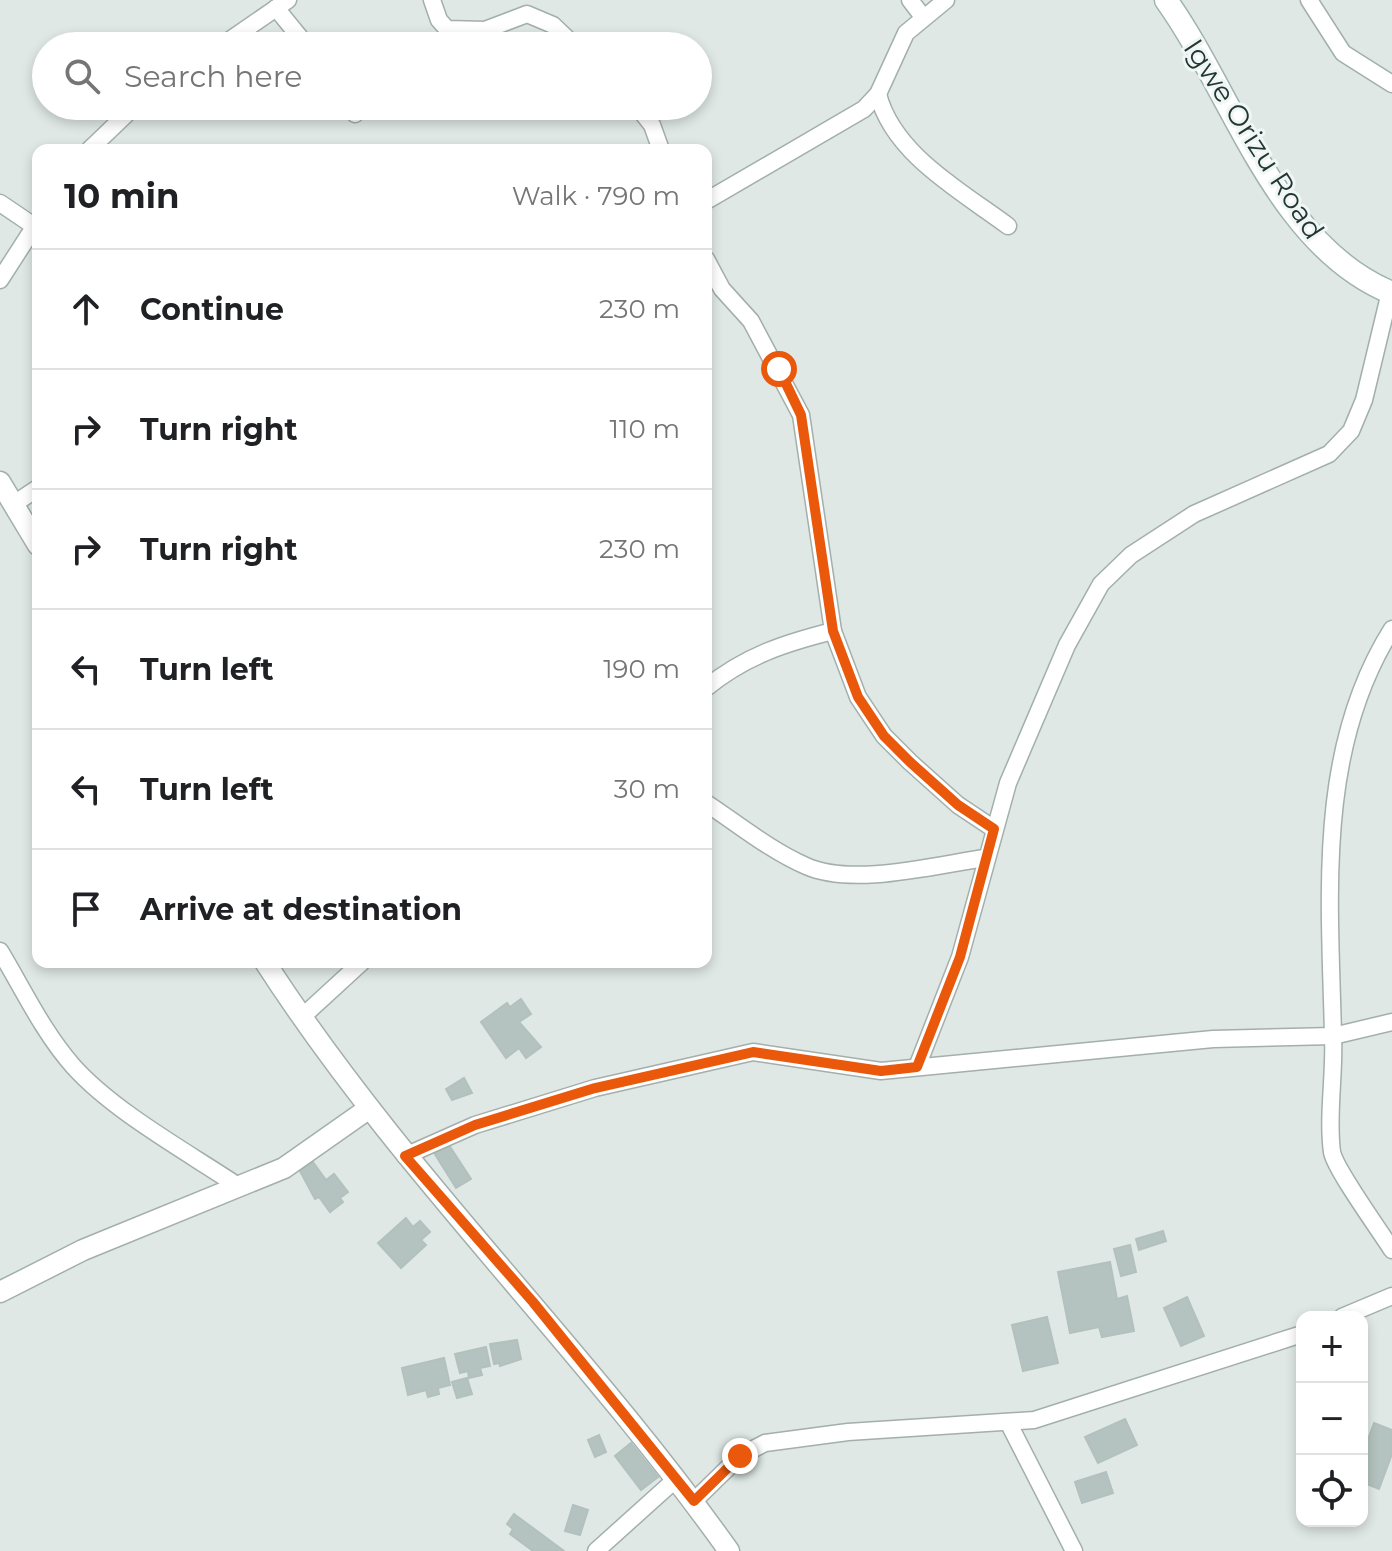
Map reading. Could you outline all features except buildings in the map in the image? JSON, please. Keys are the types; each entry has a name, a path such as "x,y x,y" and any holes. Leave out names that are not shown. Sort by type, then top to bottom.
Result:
{"main road":[{"name":"Igwe Orizu Road","path":"1166,0 1234,117 1295,212 1330,255 1372,285 1391,293"}],"street":[{"path":"432,0 439,20 447,29 485,30 527,14 553,25 560,32"},
{"path":"910,0 923,17"},
{"path":"712,198 803,148 864,109 878,94 906,33 946,0"},
{"path":"1309,0 1343,53 1392,84"},
{"path":"241,32 282,4 299,32"},
{"path":"878,94 884,116 897,137 1008,226"},
{"path":"95,144 120,120"},
{"path":"648,120 659,144"},
{"path":"0,203 32,221"},
{"path":"0,280 32,229"},
{"path":"712,270 722,289 751,321 801,415 833,631 858,697 884,736 942,792 994,829"},
{"path":"917,1067 956,971 1008,783 1067,645 1101,584 1131,555 1194,514 1329,454 1351,431 1364,400 1391,293"},
{"path":"0,482 32,535"},
{"path":"14,504 32,492"},
{"path":"1392,629 1375,656 1332,801 1328,896 1333,1036 1332,1154 1392,1250"},
{"path":"712,683 739,663 774,646 833,631"},
{"path":"712,807 808,868 848,874 985,858"},
{"path":"0,951 40,1020 73,1066 104,1094 238,1186"},
{"path":"269,968 301,1018 405,1156 533,1302 694,1501 729,1551"},
{"path":"301,1018 355,968"},
{"path":"405,1156 475,1125 595,1088 753,1052 881,1071 1213,1039 1333,1036 1392,1022"},
{"path":"0,1292 83,1250 284,1168 368,1109"},
{"path":"1356,1311 1392,1296"},
{"path":"694,1501 740,1456 765,1443 848,1432 1034,1420 1296,1336"},
{"path":"1008,1422 1074,1551"},
{"path":"596,1551 676,1479"}],"route":[{"path":"740,1456 694,1501 533,1302 405,1156 475,1125 595,1088 753,1052 881,1071 917,1067 947,997 960,957 994,829 958,805 910,762 884,736 858,697 833,631 809,447 801,415 779,369"}]}
